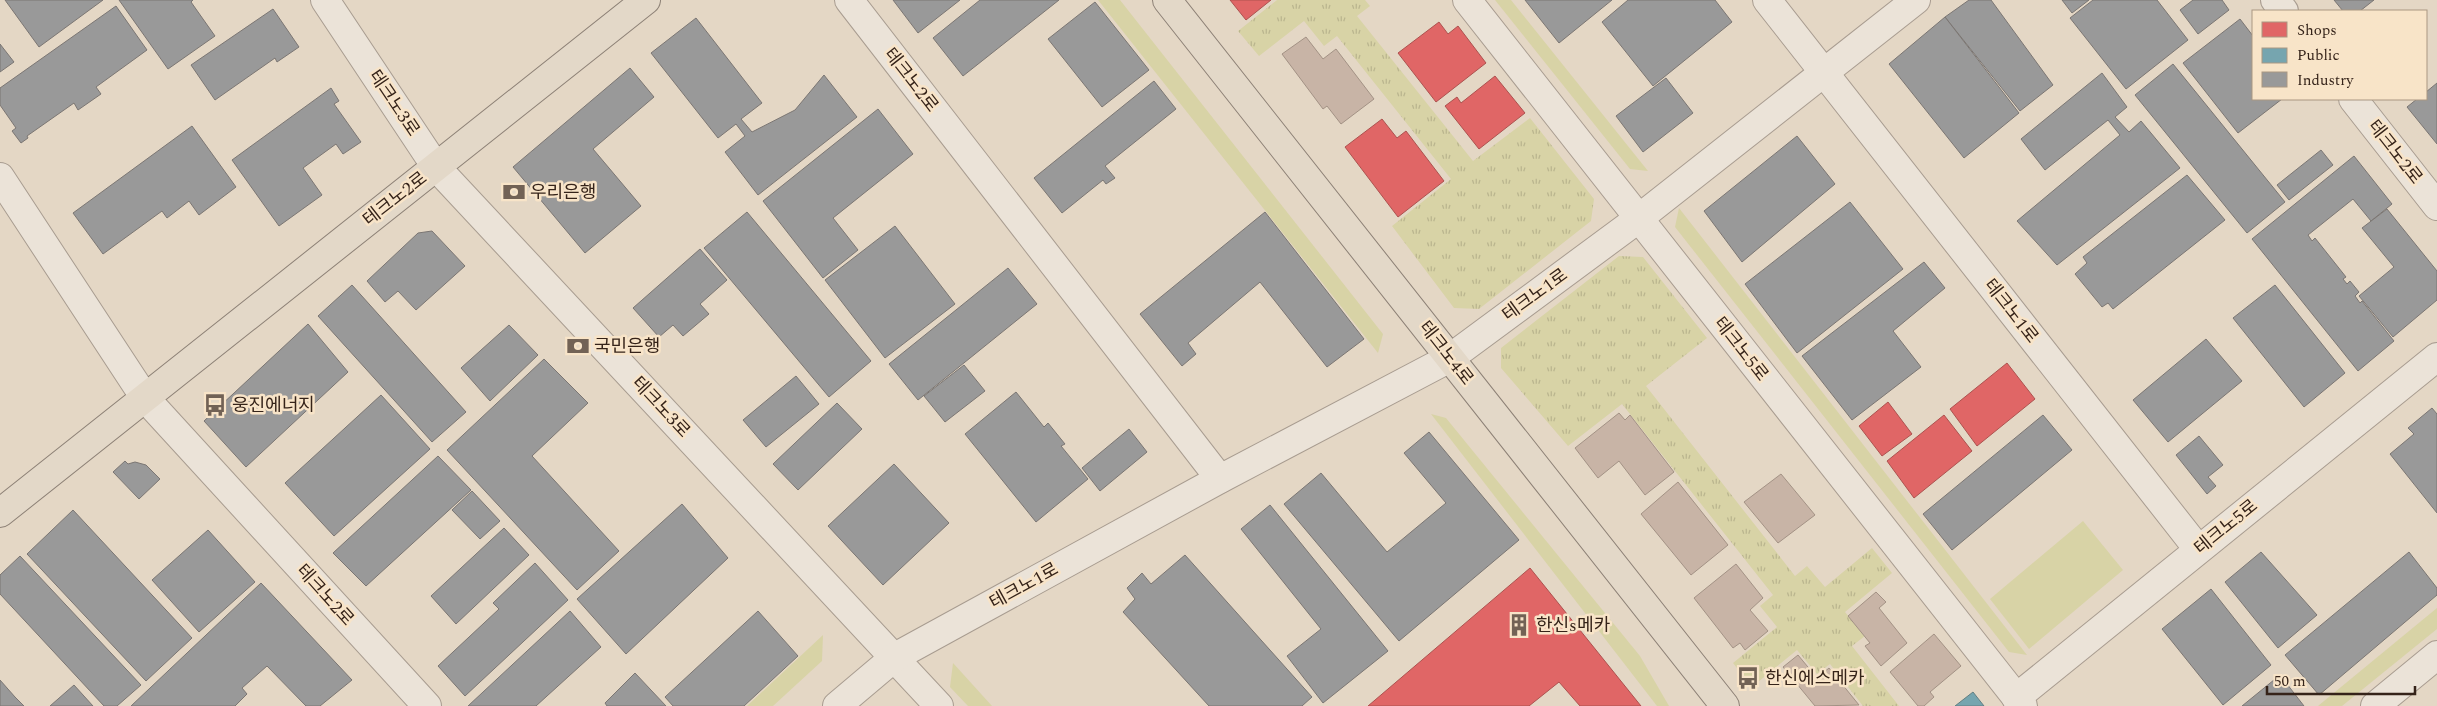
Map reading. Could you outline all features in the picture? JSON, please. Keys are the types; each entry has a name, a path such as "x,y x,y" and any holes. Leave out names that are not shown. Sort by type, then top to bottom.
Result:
{"main road":[{"name":"테크노2로","path":"0,513 646,0"},
{"name":"테크노4로","path":"1167,0 1725,706"}],"street":[{"name":"테크노3로","path":"325,0 436,166 939,706"},
{"name":"테크노2로","path":"849,0 1220,479"},
{"name":"테크노5로","path":"1467,0 2020,702 2198,549 2437,357"},
{"name":"테크노1로","path":"1767,0 2198,549"},
{"name":"테크노1로","path":"837,706 895,657 1220,479 1450,358 1638,219 1916,0"},
{"name":"테크노2로","path":"2354,100 2437,206"},
{"name":"테크노2로","path":"0,177 145,398 427,706"},
{"path":"2375,706 2434,662"}],"green space":[{"path":"1098,0 1120,0 1383,334 1378,353"},
{"path":"1277,0 1365,0 1370,6 1357,16 1473,161 1530,118 1594,199 1591,221 1479,309 1454,308 1392,226 1451,179 1337,36 1324,46 1304,21 1259,56 1238,31"},
{"path":"1495,0 1511,0 1648,171 1630,169"},
{"path":"1679,208 2027,655 2009,652 1675,227"},
{"path":"1619,256 1643,257 1707,338 1646,386 1795,576 1807,566 1825,587 1872,548 1892,573 1845,612 1865,636 1852,646 1899,706 1863,706 1830,664 1817,674 1797,650 1752,687 1733,663 1777,627 1760,606 1773,595 1622,404 1568,446 1501,368 1501,348"},
{"path":"1431,414 1446,418 1640,656 1669,706 1657,706"},
{"path":"2083,521 2123,570 2029,649 1990,599"},
{"path":"2437,608 2437,629 2342,706 2318,706"},
{"path":"823,635 822,661 773,706 747,706"},
{"path":"953,663 992,706 968,706 950,687"}],"building: Shops":[{"path":"1230,0 1271,0 1246,20"},
{"path":"1439,22 1448,34 1458,26 1486,63 1436,102 1398,53"},
{"path":"1495,76 1525,113 1479,149 1445,106 1457,97 1461,103"},
{"path":"1382,119 1397,138 1406,131 1444,181 1398,217 1345,147"},
{"path":"2007,363 2035,399 1977,446 1950,409"},
{"path":"1888,402 1912,434 1882,456 1859,426"},
{"path":"1944,415 1972,451 1914,498 1887,461"},
{"name":"한신s메카","path":"1530,568 1641,706 1580,706 1559,682 1529,706 1368,706"}],"building: Public":[{"path":"1973,692 1984,706 1955,706"}],"building: Industry":[{"path":"5,0 103,0 39,47"},
{"path":"119,0 193,0 191,2 215,36 168,69"},
{"path":"893,0 960,0 918,33"},
{"path":"980,0 1059,0 963,76 933,38"},
{"path":"1525,0 1612,0 1559,43"},
{"path":"1628,0 1715,0 1732,22 1653,86 1602,22"},
{"path":"1969,0 1991,0 2053,85 2020,111 1945,17"},
{"path":"2062,0 2089,0 2072,13"},
{"path":"2093,0 2157,0 2188,40 2126,89 2070,18"},
{"path":"2193,0 2222,0 2229,10 2198,34 2180,10"},
{"path":"2334,0 2374,0 2361,10 2342,10"},
{"path":"1095,2 1149,70 1102,107 1048,39"},
{"path":"116,6 147,50 96,87 101,94 78,110 74,103 27,136 28,138 21,143 12,131 16,128 0,105 0,88"},
{"path":"273,9 299,47 277,62 275,58 215,100 191,65"},
{"path":"1945,17 2019,113 1964,158 1889,64"},
{"path":"696,18 762,103 741,119 752,132 795,110 824,75 857,117 758,195 725,152 745,136 736,124 718,138 651,53"},
{"path":"2240,19 2252,35 2252,100 2281,100 2238,133 2183,63"},
{"path":"0,44 14,62 0,72"},
{"path":"2173,64 2285,202 2247,233 2135,95"},
{"path":"630,68 654,97 593,149 641,206 585,253 513,167"},
{"path":"2102,73 2127,107 2115,117 2129,132 2141,121 2180,168 2057,265 2017,221 2120,135 2108,120 2045,170 2021,139"},
{"path":"1666,78 1693,113 1643,152 1616,116"},
{"path":"1154,81 1176,109 1105,166 1115,178 1106,184 1103,180 1062,213 1034,178"},
{"path":"2437,83 2437,144 2407,107 2416,100 2427,100 2427,91"},
{"path":"331,88 339,101 334,104 361,142 343,154 336,144 303,168 322,195 279,226 232,160"},
{"path":"878,109 913,154 833,218 858,250 823,278 763,201"},
{"path":"192,126 236,187 199,215 189,201 167,218 162,211 103,254 73,213"},
{"path":"1797,136 1835,184 1742,262 1704,211"},
{"path":"2321,150 2333,165 2289,200 2277,185"},
{"path":"2354,156 2392,204 2371,221 2353,199 2308,235 2312,241 2315,238 2346,277 2343,279 2347,284 2350,281 2359,292 2355,296 2360,303 2362,301 2394,341 2358,371 2252,239"},
{"path":"2187,175 2225,220 2113,309 2108,303 2102,307 2075,274 2087,263 2083,257"},
{"path":"1850,202 1903,269 1797,353 1745,284"},
{"path":"2387,209 2437,271 2437,300 2393,337 2359,296 2394,267 2362,228"},
{"path":"747,212 871,361 829,397 704,248"},
{"path":"1265,212 1364,339 1327,367 1260,282 1188,343 1196,354 1182,366 1140,314"},
{"path":"895,226 955,304 885,358 825,280"},
{"path":"432,231 465,266 416,310 398,291 385,302 367,281 418,233"},
{"path":"700,249 727,280 700,304 709,314 683,336 673,325 659,337 633,308"},
{"path":"1924,262 1945,288 1893,331 1921,367 1852,420 1802,356"},
{"path":"1008,268 1037,304 918,400 889,364"},
{"path":"352,285 466,412 432,442 318,316"},
{"path":"2275,285 2345,373 2304,407 2233,318"},
{"path":"308,324 348,372 246,467 204,421"},
{"path":"509,325 538,355 490,401 461,368"},
{"path":"2206,339 2242,381 2168,442 2133,400"},
{"path":"544,359 588,403 532,456 619,551 577,590 447,450"},
{"path":"964,365 985,391 945,422 924,396"},
{"path":"796,376 819,404 766,447 743,420"},
{"path":"1016,392 1044,427 1048,423 1065,444 1061,446 1088,479 1036,522 965,434"},
{"path":"381,395 430,449 334,536 285,483"},
{"path":"837,403 862,429 798,490 773,464"},
{"path":"2432,408 2437,414 2437,513 2390,454 2414,434 2408,428"},
{"path":"2043,415 2072,450 1952,550 1923,514"},
{"path":"1129,429 1147,452 1100,491 1082,468"},
{"path":"1429,432 1519,540 1399,641 1284,504 1321,473 1387,552 1446,503 1404,453"},
{"path":"2199,436 2223,465 2208,477 2216,486 2207,494 2176,455"},
{"path":"438,456 471,490 366,586 333,553"},
{"path":"125,461 128,464 135,462 146,465 160,479 139,499 113,472"},
{"path":"894,464 949,523 883,585 828,526"},
{"path":"472,491 500,521 480,539 452,510"},
{"path":"682,504 728,558 626,654 577,599"},
{"path":"1270,505 1388,651 1323,703 1287,656 1321,629 1241,529"},
{"path":"73,510 192,638 146,681 27,554"},
{"path":"504,528 529,555 456,624 431,596"},
{"path":"208,530 255,582 199,632 152,580"},
{"path":"2261,552 2317,615 2278,648 2225,582"},
{"path":"2409,552 2437,588 2437,595 2319,695 2285,655"},
{"path":"1185,555 1312,697 1302,706 1209,706 1123,612 1135,599 1127,588 1142,573 1151,584"},
{"path":"20,556 141,685 117,706 104,706 0,594 0,575"},
{"path":"535,563 568,600 465,696 438,666 499,609 493,603"},
{"path":"261,583 352,680 320,706 306,706 267,666 242,688 247,694 235,706 131,706"},
{"path":"2211,589 2271,665 2223,705 2162,629"},
{"path":"570,611 601,647 536,706 468,706"},
{"path":"758,611 798,656 744,706 673,706 665,697"},
{"path":"635,673 666,706 607,706 605,703"},
{"path":"2280,675 2304,706 2242,706"},
{"path":"0,680 15,697 24,706 0,706"},
{"path":"74,685 93,706 50,706"}],"building: Other":[{"path":"1306,37 1323,59 1336,49 1374,99 1341,124 1327,106 1323,109 1282,54"},
{"path":"1619,413 1625,420 1630,415 1674,472 1645,495 1619,461 1598,478 1575,448"},
{"path":"1781,474 1815,515 1778,543 1744,502"},
{"path":"1678,482 1728,545 1691,575 1641,514"},
{"path":"1736,564 1763,598 1750,610 1768,631 1745,650 1740,643 1733,648 1694,598"},
{"path":"1876,592 1886,602 1879,608 1907,643 1881,666 1865,646 1870,643 1848,616"},
{"path":"1934,634 1961,666 1930,692 1934,697 1924,706 1918,706 1890,672"},
{"path":"1798,655 1817,678 1829,668 1859,705 1815,706 1783,667"}],"place":[{"name":"우리은행","path":"514,192"},
{"name":"국민은행","path":"578,346"},
{"name":"웅진에너지","path":"215,405"},
{"name":"한신s메카","path":"1519,625"},
{"name":"한신에스메카","path":"1748,678"}]}
